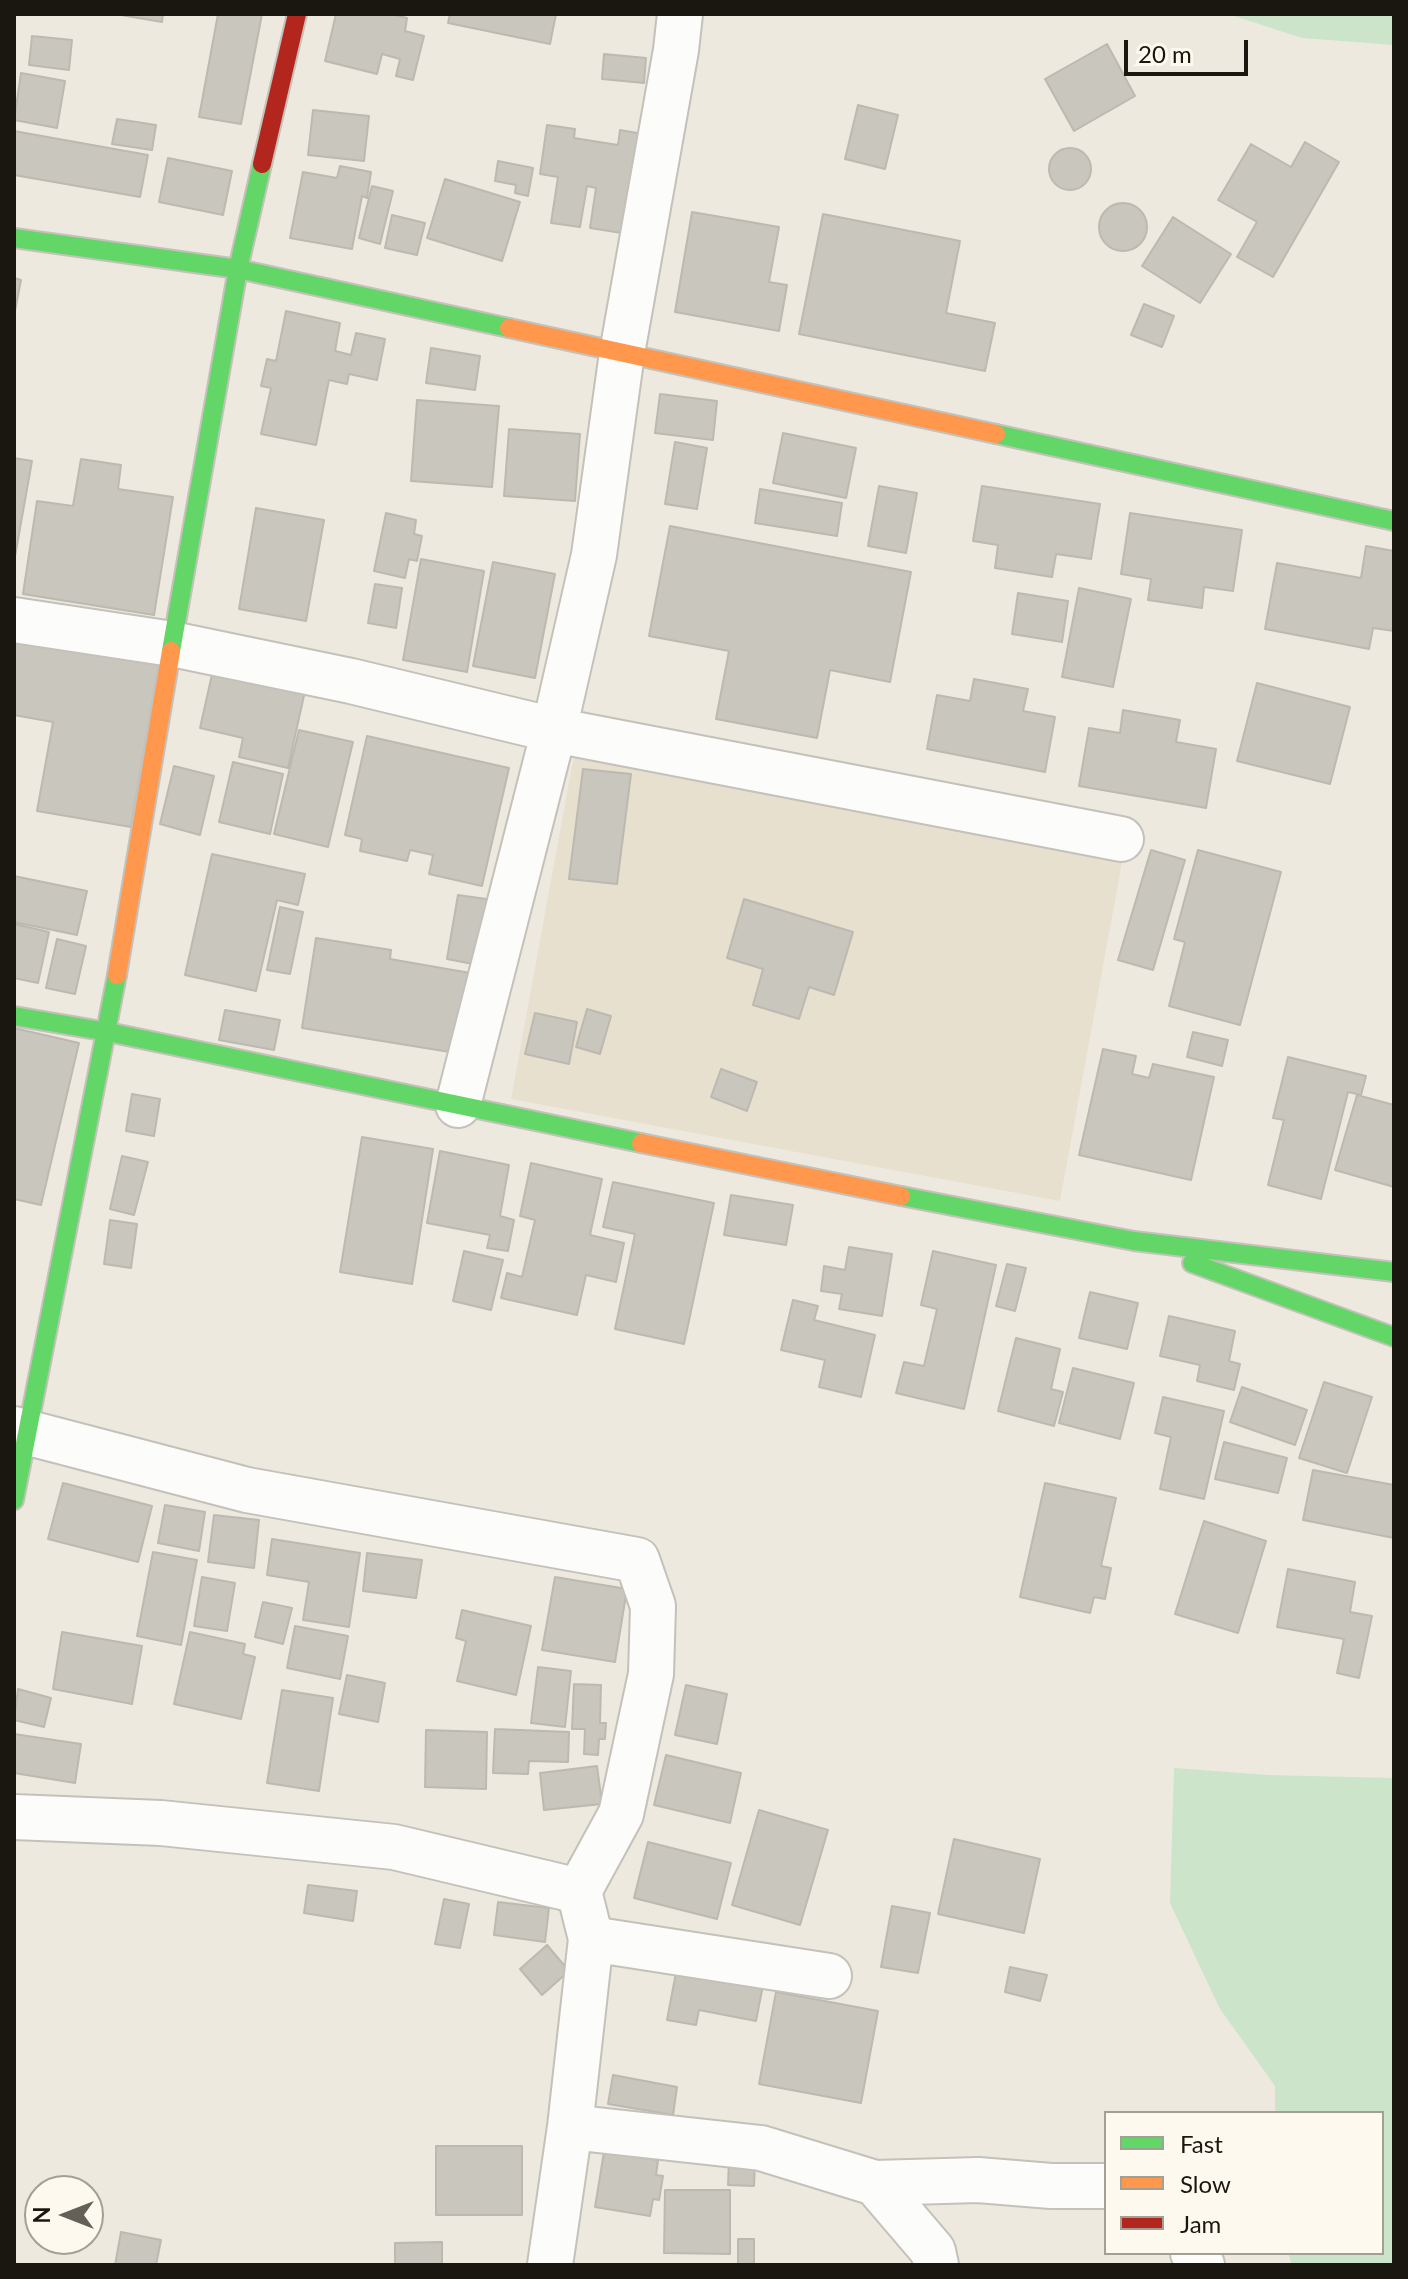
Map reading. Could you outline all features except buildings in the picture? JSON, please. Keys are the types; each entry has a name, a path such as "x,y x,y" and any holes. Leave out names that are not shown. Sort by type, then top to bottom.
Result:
{"street":[{"path":"14,1500 20,1430 108,1032 238,269 297,14"},
{"path":"458,1105 554,730 594,555 622,353 680,14"},
{"path":"14,238 238,269 1394,521"},
{"path":"14,620 172,644 351,681 554,730 1121,839"},
{"path":"14,1016 108,1032 780,1172 1134,1241 1394,1272"},
{"path":"1134,1241 1394,1337"},
{"path":"20,1430 247,1490 637,1560 653,1606 651,1674 621,1814 579,1891 591,1939 570,2127 550,2265"},
{"path":"14,1817 161,1823 394,1847 579,1891"},
{"path":"591,1939 829,1976"},
{"path":"570,2127 761,2148 875,2183 978,2180 1051,2186 1104,2186"},
{"path":"875,2183 933,2251 936,2265"}],"shaded area":[{"path":"575,750 1124,851 1060,1201 511,1099"}],"green space":[{"path":"1228,14 1394,14 1394,45 1302,38"},
{"path":"1174,1768 1269,1775 1394,1778 1394,2265 1292,2265 1289,2255 1384,2255 1384,2111 1275,2111 1275,2086 1220,2009 1170,1903"}],"traffic: fast":[{"path":"171,651 238,269 262,164"},
{"path":"14,238 238,269 509,328"},
{"path":"996,434 1394,521"},
{"path":"14,1500 117,975"},
{"path":"14,1016 108,1032 641,1143"},
{"path":"901,1196 1134,1241 1394,1272"},
{"path":"1192,1263 1394,1337"}],"traffic: slow":[{"path":"509,328 996,434"},
{"path":"117,975 171,651"},
{"path":"641,1143 901,1196"}],"traffic: jam":[{"path":"262,164 297,14"}]}
